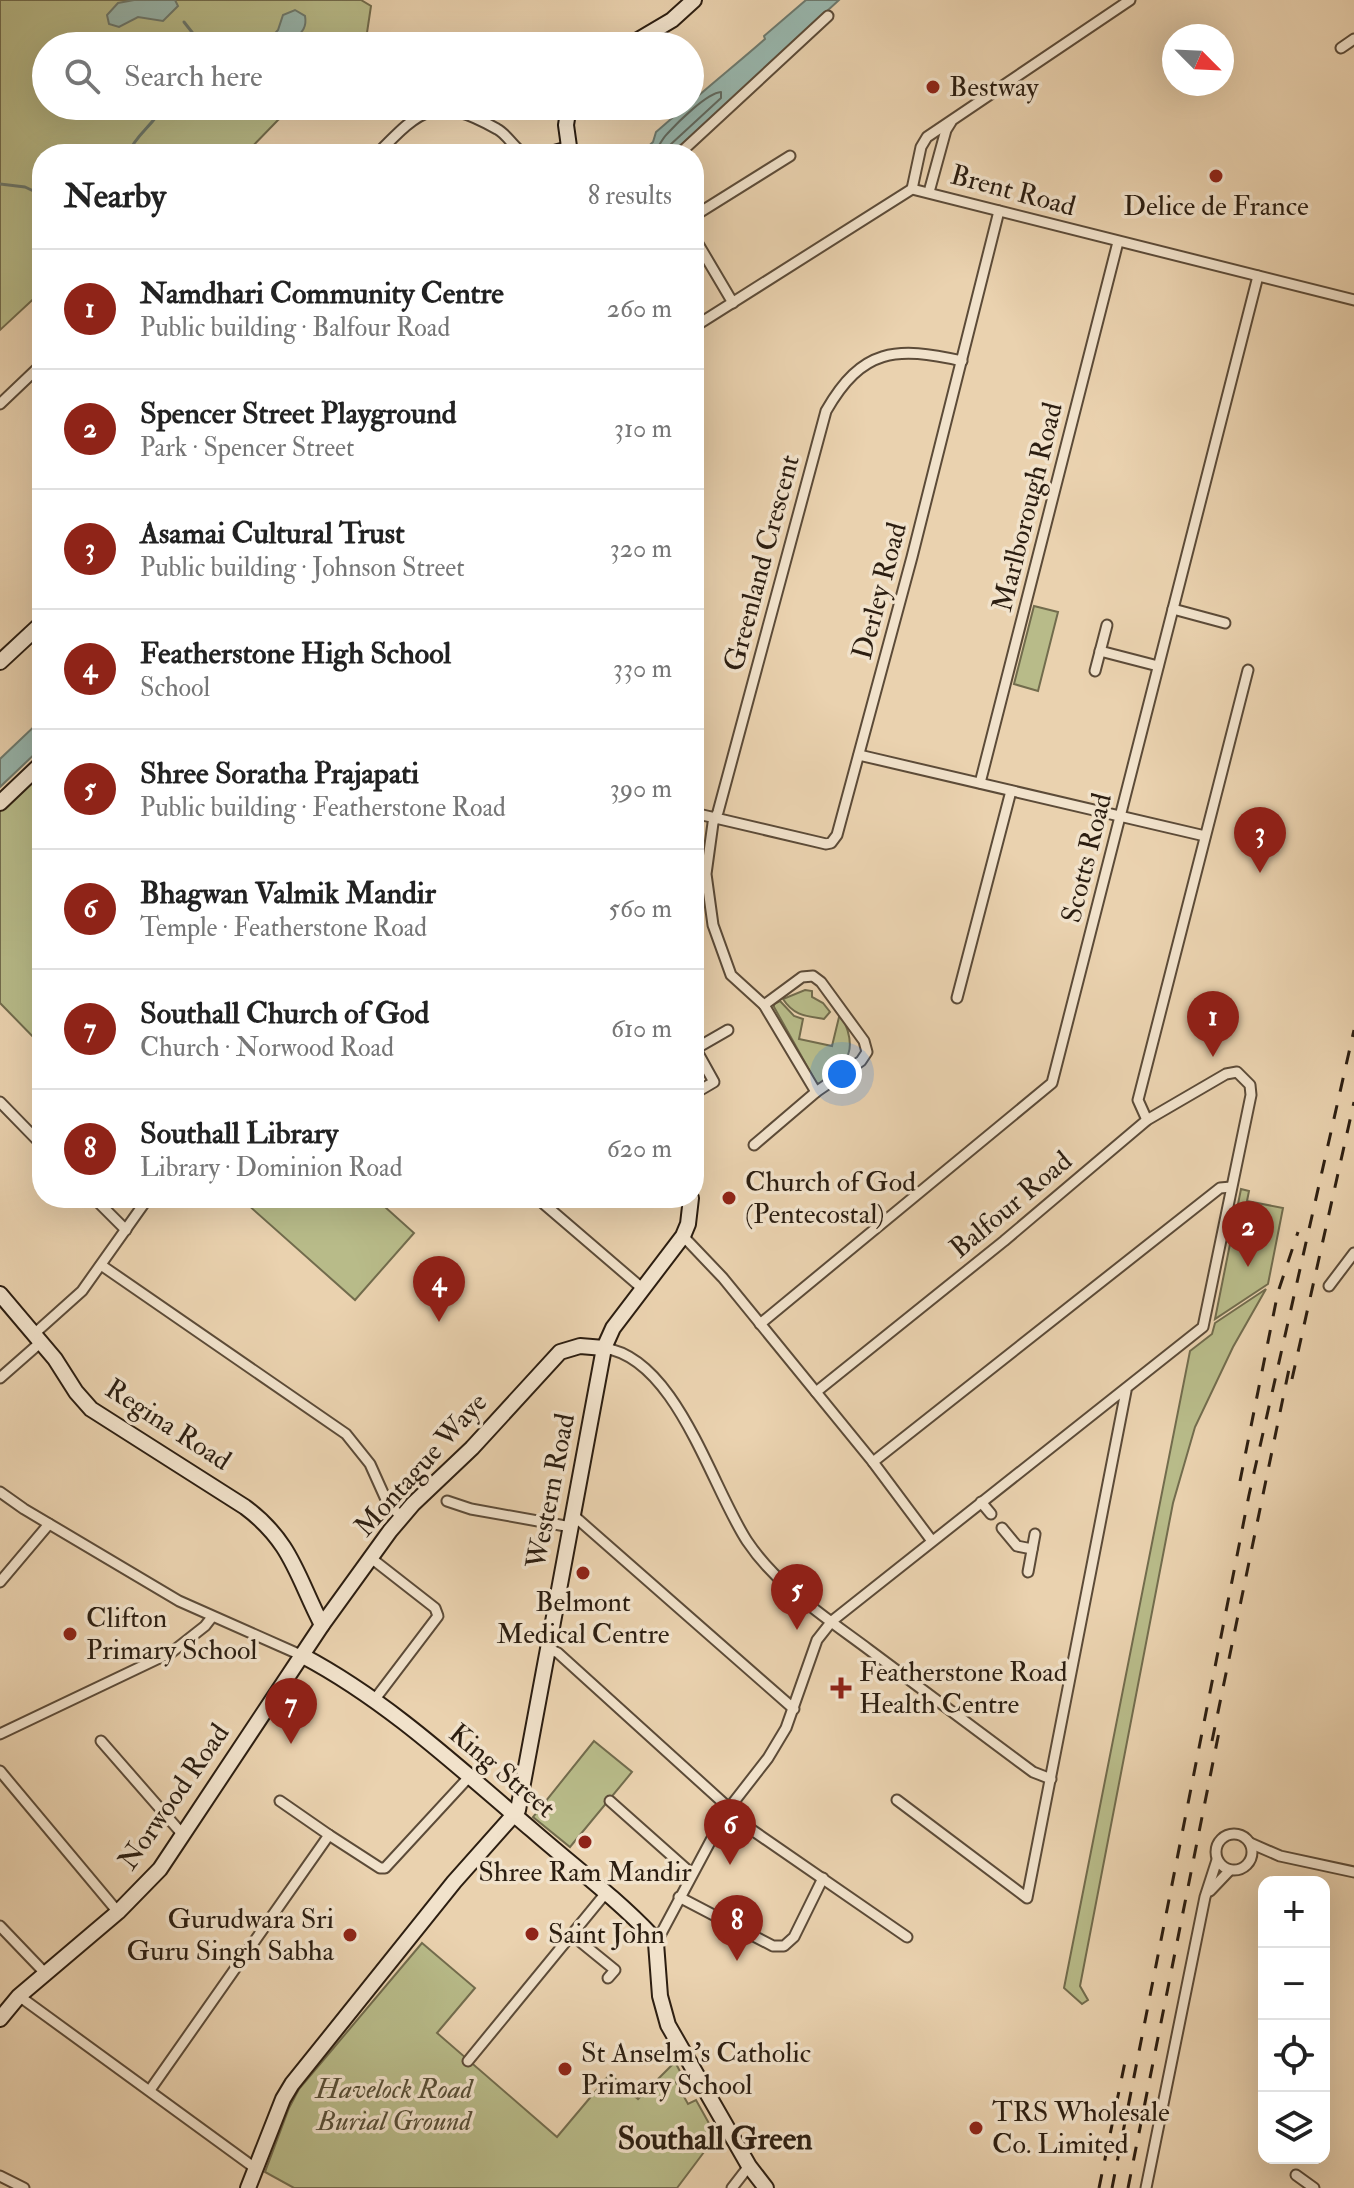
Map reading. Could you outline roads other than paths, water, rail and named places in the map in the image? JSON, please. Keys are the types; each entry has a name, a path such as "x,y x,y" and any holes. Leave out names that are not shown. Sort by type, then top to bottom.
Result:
{"street":[{"path":"652,32 672,20 694,0"},
{"path":"912,189 921,147 927,137 1130,0"},
{"path":"690,144 828,16"},
{"path":"1341,48 1354,39"},
{"path":"929,192 946,130 953,119"},
{"path":"387,144 411,120"},
{"path":"477,120 500,130 511,144"},
{"path":"567,120 569,144"},
{"path":"704,210 790,156"},
{"name":"Brent Road","path":"704,321 912,189 1354,300"},
{"name":"Derley Road","path":"704,815 826,844 837,835 999,211"},
{"name":"Marlborough Road","path":"980,783 1118,242"},
{"path":"704,254 733,303"},
{"name":"Scotts Road","path":"760,1324 1052,1083 1258,276"},
{"name":"Greenland Crescent","path":"764,1005 731,975 713,925 706,874 716,817 826,411 852,373 870,361 893,353 927,353 962,361"},
{"path":"0,404 32,374"},
{"path":"1173,609 1225,623"},
{"path":"1095,671 1107,625"},
{"path":"0,662 32,632"},
{"path":"1100,651 1158,666"},
{"path":"1147,1120 1138,1100 1248,670"},
{"path":"859,755 1205,836"},
{"path":"0,803 32,773"},
{"path":"957,998 1011,791"},
{"path":"754,1145 816,1092 861,1061 867,1052 864,1041 821,982 813,976 802,977 764,1005 816,1092"},
{"path":"704,1043 728,1030"},
{"path":"704,1064 714,1082 704,1088"},
{"name":"Balfour Road","path":"816,1392 1004,1241 1147,1120 1226,1074 1237,1072 1250,1085 1251,1095 1231,1187"},
{"path":"0,1102 32,1135"},
{"path":"766,2188 749,2166 668,2025 660,1996 656,1943 727,1810 768,1758 794,1709 817,1640 832,1621 1203,1327 1231,1187 1220,1188 873,1462"},
{"path":"104,1208 126,1230"},
{"path":"0,1378 79,1295 141,1208"},
{"path":"549,1208 643,1289"},
{"name":"Western Road","path":"514,1815 521,1804 604,1348 613,1328 683,1236 690,1208"},
{"path":"683,1236 714,1268 816,1392 932,1541"},
{"path":"1329,1286 1354,1253"},
{"path":"101,1265 346,1434 370,1464 388,1504 402,1517"},
{"name":"Regina Road","path":"0,1294 61,1367 91,1409 236,1501 267,1525 293,1560 322,1625"},
{"name":"Montague Waye","path":"303,1656 322,1625 402,1517 472,1448 560,1352 580,1346 604,1348"},
{"path":"604,1348 633,1358 665,1388 744,1536 758,1558 778,1579 1033,1772 1051,1779"},
{"path":"897,1800 1027,1898 1126,1391"},
{"path":"0,1492 162,1592 303,1656"},
{"path":"447,1501 480,1511 572,1521 794,1709"},
{"path":"981,1502 991,1514"},
{"path":"0,1582 49,1524"},
{"path":"1002,1528 1017,1546 1032,1549"},
{"path":"1028,1572 1035,1534"},
{"path":"371,1558 435,1608 438,1616 375,1699"},
{"path":"309,1596 321,1605 336,1606"},
{"path":"0,1734 172,1652 212,1617"},
{"path":"548,1648 558,1653 727,1810 907,1937"},
{"name":"King Street","path":"303,1656 375,1699 605,1894 656,1943"},
{"name":"Norwood Road","path":"0,2019 19,1996 118,1912 160,1869 303,1656"},
{"path":"101,1741 184,1836"},
{"path":"0,1771 118,1912"},
{"path":"280,1801 380,1868 385,1868 469,1777"},
{"path":"610,1801 691,1873"},
{"path":"248,2188 283,2099 292,2084 454,1882 514,1815"},
{"path":"1146,2188 1205,1897 1217,1860 1216,1845 1223,1836 1240,1834 1250,1843 1280,1856 1354,1872"},
{"path":"150,2090 329,1835"},
{"path":"1250,1843 1250,1861"},
{"path":"1205,1897 1230,1870 1241,1869 1250,1861 1280,1856"},
{"path":"1217,1860 1230,1870"},
{"path":"679,1897 773,1946 784,1946 794,1937 823,1878"},
{"path":"468,2061 605,1894"},
{"path":"0,1926 45,1973"},
{"path":"572,1935 615,1970 608,1978"},
{"path":"19,1996 255,2168"},
{"path":"732,2188 749,2166"},
{"path":"1296,2175 1314,2188"},
{"path":"0,2176 24,2188"}],"water":[{"path":"175,0 178,6 163,21 138,17 119,27 109,24 107,15 118,3"},
{"path":"806,0 839,0 683,144 651,144 656,132 670,120 704,120 704,91 765,39 764,36"},
{"path":"295,10 305,16 302,32 276,32 283,15"},
{"path":"32,729 32,757 0,787 0,759"}],"waterway":[{"path":"184,22 192,32"},
{"path":"134,144 154,120"},
{"path":"0,184 32,190"}],"railway":[{"path":"1112,2188 1249,1495 1354,1030"},
{"path":"1292,1379 1354,1102"},
{"path":"1240,1481 1278,1292 1298,1232"},
{"path":"1212,1741 1289,1369"},
{"path":"1128,2188 1219,1732"},
{"path":"1099,2188 1125,2062"}],"place":[{"name":"Bestway","path":"933,87"},
{"name":"Delice de France","path":"1216,176"},
{"name":"Asamai Cultural Trust","path":"1260,873"},
{"name":"Namdhari Community Centre","path":"1213,1057"},
{"name":"Church of God (Pentecostal)","path":"729,1198"},
{"name":"Spencer Street Playground","path":"1248,1267"},
{"name":"Featherstone High School","path":"439,1322"},
{"name":"Belmont Medical Centre","path":"583,1573"},
{"name":"Shree Soratha Prajapati","path":"797,1630"},
{"name":"Clifton Primary School","path":"70,1634"},
{"name":"Featherstone Road Health Centre","path":"841,1688"},
{"name":"Southall Church of God","path":"291,1744"},
{"name":"Shree Ram Mandir","path":"585,1842"},
{"name":"Bhagwan Valmik Mandir","path":"730,1865"},
{"name":"Saint John","path":"532,1934"},
{"name":"Gurudwara Sri Guru Singh Sabha","path":"350,1935"},
{"name":"Southall Library","path":"737,1961"},
{"name":"St Anselm's Catholic Primary School","path":"565,2069"},
{"name":"TRS Wholesale Co. Limited","path":"976,2128"}],"district":[{"name":"Southall Green","path":"715,2139"}],"park label":[{"name":"Havelock Road Burial Ground","path":"394,2105"}]}
